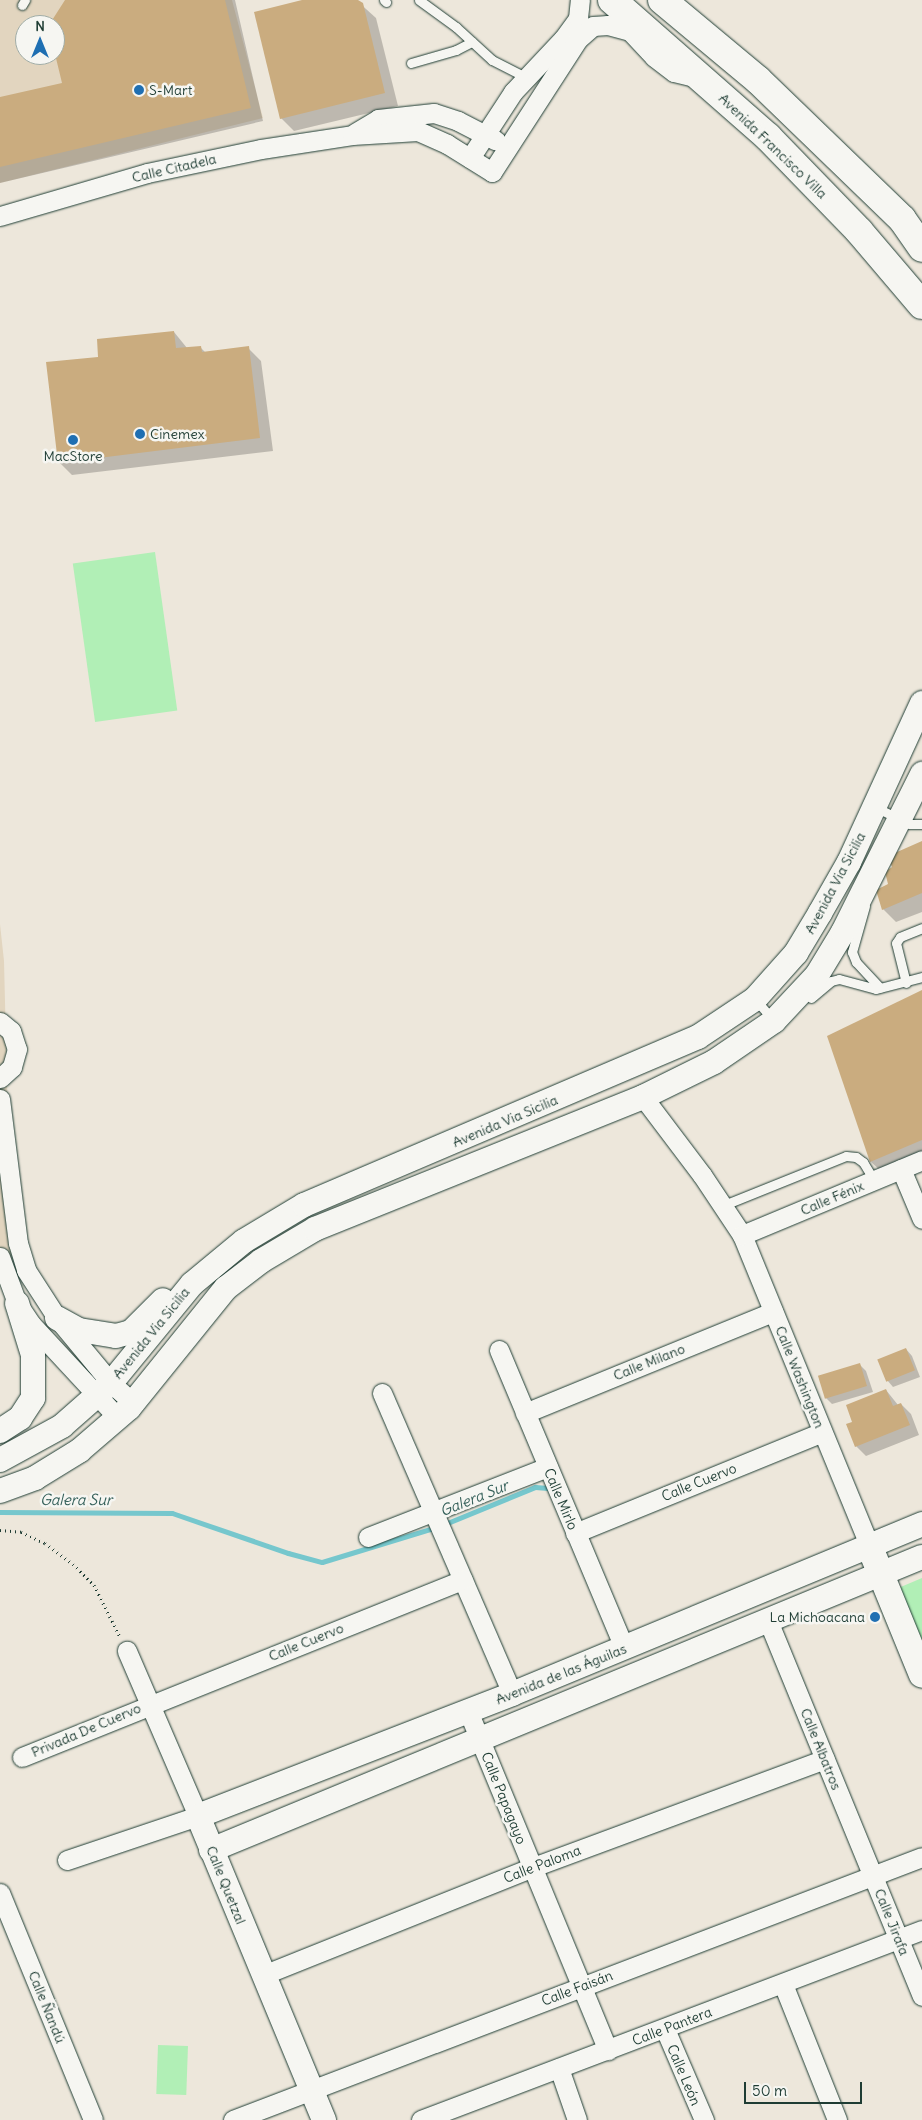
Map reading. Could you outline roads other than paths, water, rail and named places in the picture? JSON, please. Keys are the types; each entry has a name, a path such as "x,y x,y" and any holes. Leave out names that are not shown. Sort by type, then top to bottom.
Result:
{"main road":[{"name":"Avenida Francisco Villa","path":"612,0 768,137 859,231 922,305"},
{"path":"662,0 758,80 902,219 922,248"},
{"name":"Calle Washington","path":"869,1545 922,1675"}],"street":[{"path":"470,158 513,92 578,18 580,0"},
{"path":"352,135 378,119 434,112 486,134 507,149 578,39 593,26 608,25 630,31 654,57 674,72 704,79"},
{"path":"518,132 516,109 528,91 526,78"},
{"name":"Calle Citadela","path":"0,216 147,173 261,149 352,135 418,131 470,158 492,172 507,149"},
{"name":"Avenida Via Sicilia","path":"0,1491 35,1478 71,1456 126,1410 226,1288 269,1257 315,1229 643,1097 714,1062 774,1021 817,975 865,892 899,819 909,781 922,703"},
{"name":"Avenida Via Sicilia","path":"0,1460 62,1426 103,1390 192,1284 244,1241 304,1205 698,1037 755,999 796,953 849,862 875,807 909,781"},
{"path":"0,1022 11,1031 17,1048 12,1067 1,1082"},
{"name":"Calle Washington","path":"643,1097 724,1205 742,1236 869,1545"},
{"path":"0,1099 18,1243 26,1270 103,1390"},
{"name":"Calle Fénix","path":"742,1236 922,1160"},
{"path":"901,1168 922,1219"},
{"path":"0,1257 33,1355 33,1398 20,1418 0,1431"},
{"path":"57,1318 80,1330 105,1337 131,1332 152,1314 186,1272 200,1264 219,1261"},
{"path":"16,1303 103,1390 126,1410"},
{"name":"Calle Milano","path":"525,1413 773,1312"},
{"name":"Calle Mirlo","path":"499,1350 624,1648"},
{"path":"382,1393 512,1694"},
{"name":"Calle Cuervo","path":"575,1533 822,1432"},
{"path":"368,1537 548,1467"},
{"name":"Avenida de las Águilas","path":"198,1816 512,1694 922,1524"},
{"name":"Avenida de las Águilas","path":"211,1850 479,1737 768,1623 922,1558"},
{"name":"Calle Cuervo","path":"149,1703 462,1580"},
{"name":"Calle Albatros","path":"768,1623 873,1875"},
{"name":"Calle Quetzal","path":"127,1651 198,1816 324,2120"},
{"name":"Privada De Cuervo","path":"22,1757 149,1703"},
{"name":"Calle Papagayo","path":"468,1711 608,2050"},
{"name":"Calle Paloma","path":"263,1975 533,1867 825,1759"},
{"path":"67,1860 198,1816"},
{"name":"Calle Faisán","path":"233,2120 310,2088 582,1987 922,1857"},
{"name":"Calle Jirafa","path":"873,1875 922,1996"},
{"name":"Calle Ñandú","path":"0,1893 93,2120"},
{"name":"Calle Pantera","path":"422,2120 665,2030 922,1930"},
{"path":"783,1984 837,2120"},
{"name":"Calle León","path":"665,2030 704,2120"},
{"path":"559,2068 577,2120"}],"lane":[{"path":"419,0 492,60 526,78"},
{"path":"411,63 456,50 472,42"},
{"path":"875,807 910,824 922,824"},
{"path":"865,892 864,917 852,952 856,962 880,988"},
{"path":"906,983 896,943 900,937 922,928"},
{"path":"755,999 774,1021 799,1011 831,981 847,980 866,988 880,988 906,983 922,977"},
{"path":"724,1205 846,1156 856,1157 863,1162 874,1180"}],"waterway":[{"name":"Galera Sur","path":"0,1512 172,1513 288,1553 322,1562 440,1526 535,1487 548,1488 552,1492"}],"place":[{"name":"S-Mart","path":"139,90"},
{"name":"Cinemex","path":"140,434"},
{"name":"MacStore","path":"73,440"},
{"name":"La Michoacana","path":"875,1617"}]}
